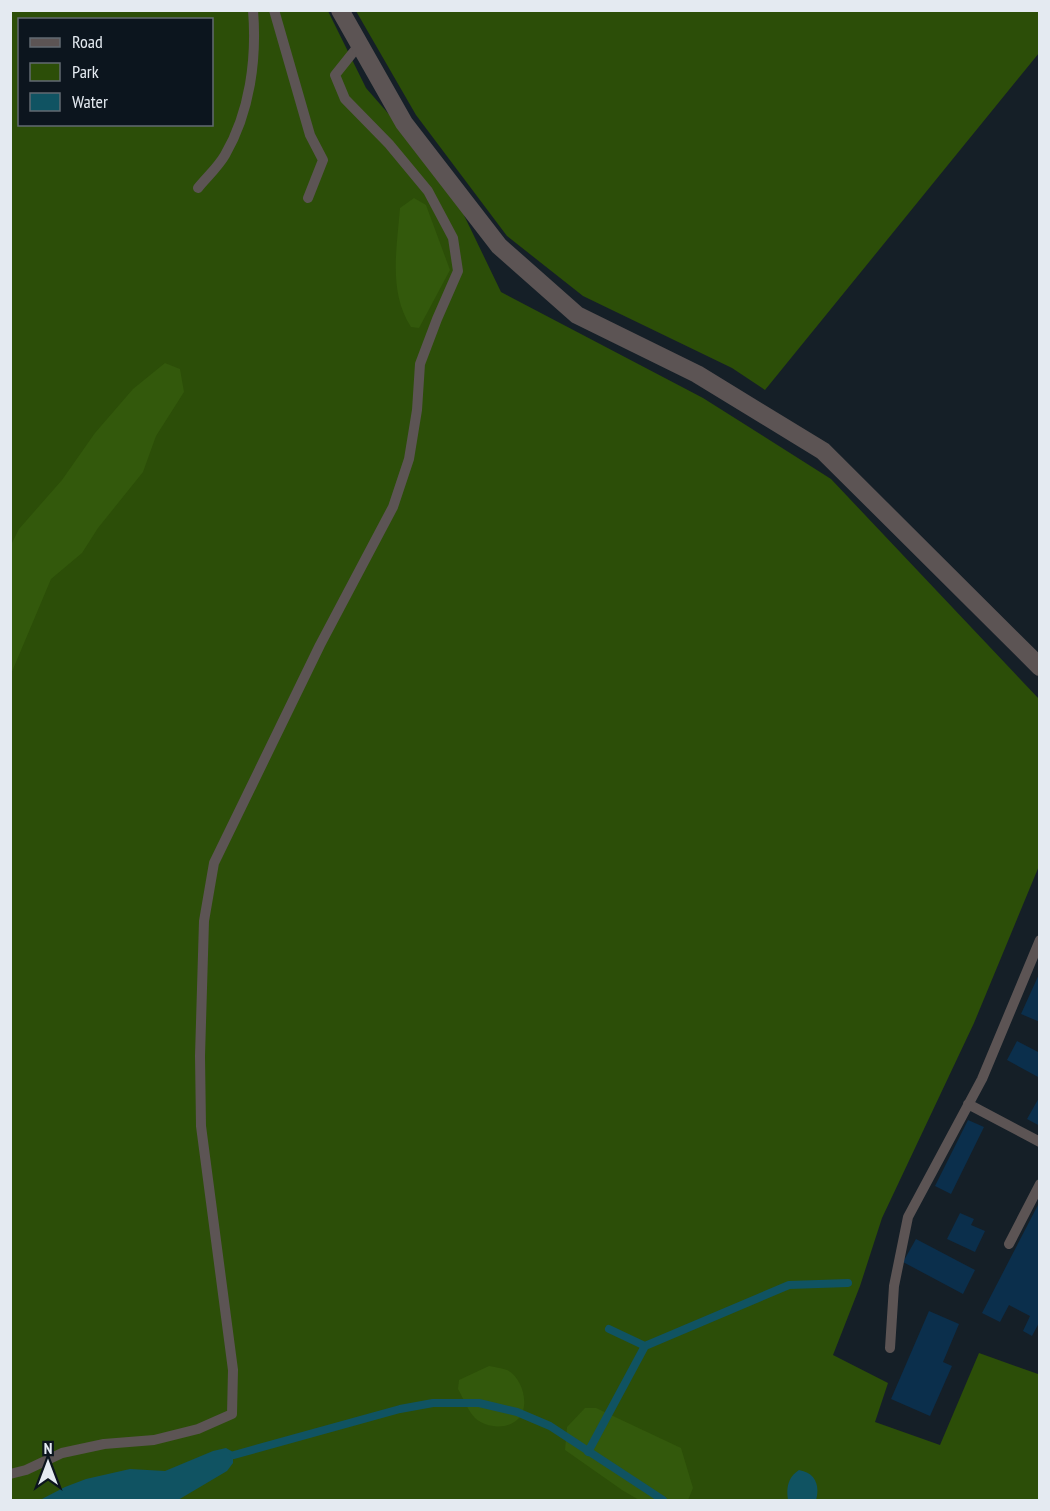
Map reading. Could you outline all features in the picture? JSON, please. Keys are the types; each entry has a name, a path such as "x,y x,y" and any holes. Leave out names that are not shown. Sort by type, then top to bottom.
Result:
{"street":[{"path":"340,10 404,123 498,246 577,315 697,374 823,451 1040,667"}],"lane":[{"path":"198,188 225,156 246,106 255,32 253,10"},
{"path":"274,10 310,135 323,160 308,198"},
{"path":"10,1474 26,1470 62,1453 104,1444 154,1440 198,1430 232,1414 233,1370 201,1126 200,1056 204,921 214,863 320,645 393,507 409,459 417,410 420,364 458,271 453,238 428,191 345,99 335,75 360,45"},
{"path":"891,1348 894,1286 908,1217 982,1078 1040,940"},
{"path":"968,1104 1040,1142"},
{"path":"1009,1244 1040,1185"}],"green space":[{"path":"10,11 328,11 366,88 448,182 501,292 703,398 831,479 1039,699 1039,866 974,1023 882,1218 860,1286 833,1355 888,1383 875,1422 940,1445 979,1353 1039,1373 1039,1500 11,1500"},
{"path":"356,11 1039,11 1039,53 765,390 732,368 583,296 507,236 416,115"},
{"path":"414,198 426,205 450,270 419,328 411,327 404,313 399,299 396,269 400,208"},
{"path":"165,363 180,369 184,392 156,436 143,472 98,528 82,553 51,579 11,674 11,545 19,529 62,480 95,433 133,389"},
{"path":"489,1366 505,1369 512,1374 523,1392 522,1413 518,1419 508,1425 491,1426 475,1418 458,1389 459,1380"},
{"path":"585,1408 596,1408 681,1448 693,1488 688,1500 639,1500 565,1450 567,1427"}],"water":[{"path":"226,1448 233,1452 233,1463 227,1471 178,1500 40,1500 86,1479 130,1469 165,1471"},
{"path":"799,1470 813,1477 817,1485 816,1500 788,1500 789,1483 792,1476"}],"building":[{"path":"1040,972 1040,1022 1021,1014"},
{"path":"1017,1041 1040,1053 1040,1078 1007,1060"},
{"path":"1040,1096 1040,1126 1027,1119"},
{"path":"968,1120 984,1127 951,1194 935,1186"},
{"path":"1040,1201 1040,1321 1032,1336 1023,1331 1030,1316 1009,1305 1000,1322 982,1313"},
{"path":"960,1213 974,1219 971,1225 985,1231 975,1252 947,1239"},
{"path":"916,1239 975,1270 963,1294 903,1262"},
{"path":"929,1311 959,1324 943,1362 952,1366 930,1416 891,1399"}],"waterway":[{"path":"588,1452 645,1346 789,1285 848,1283"},
{"path":"609,1329 645,1346"},
{"path":"234,1455 400,1409 433,1403 479,1403 517,1412 550,1426 663,1500"}]}
